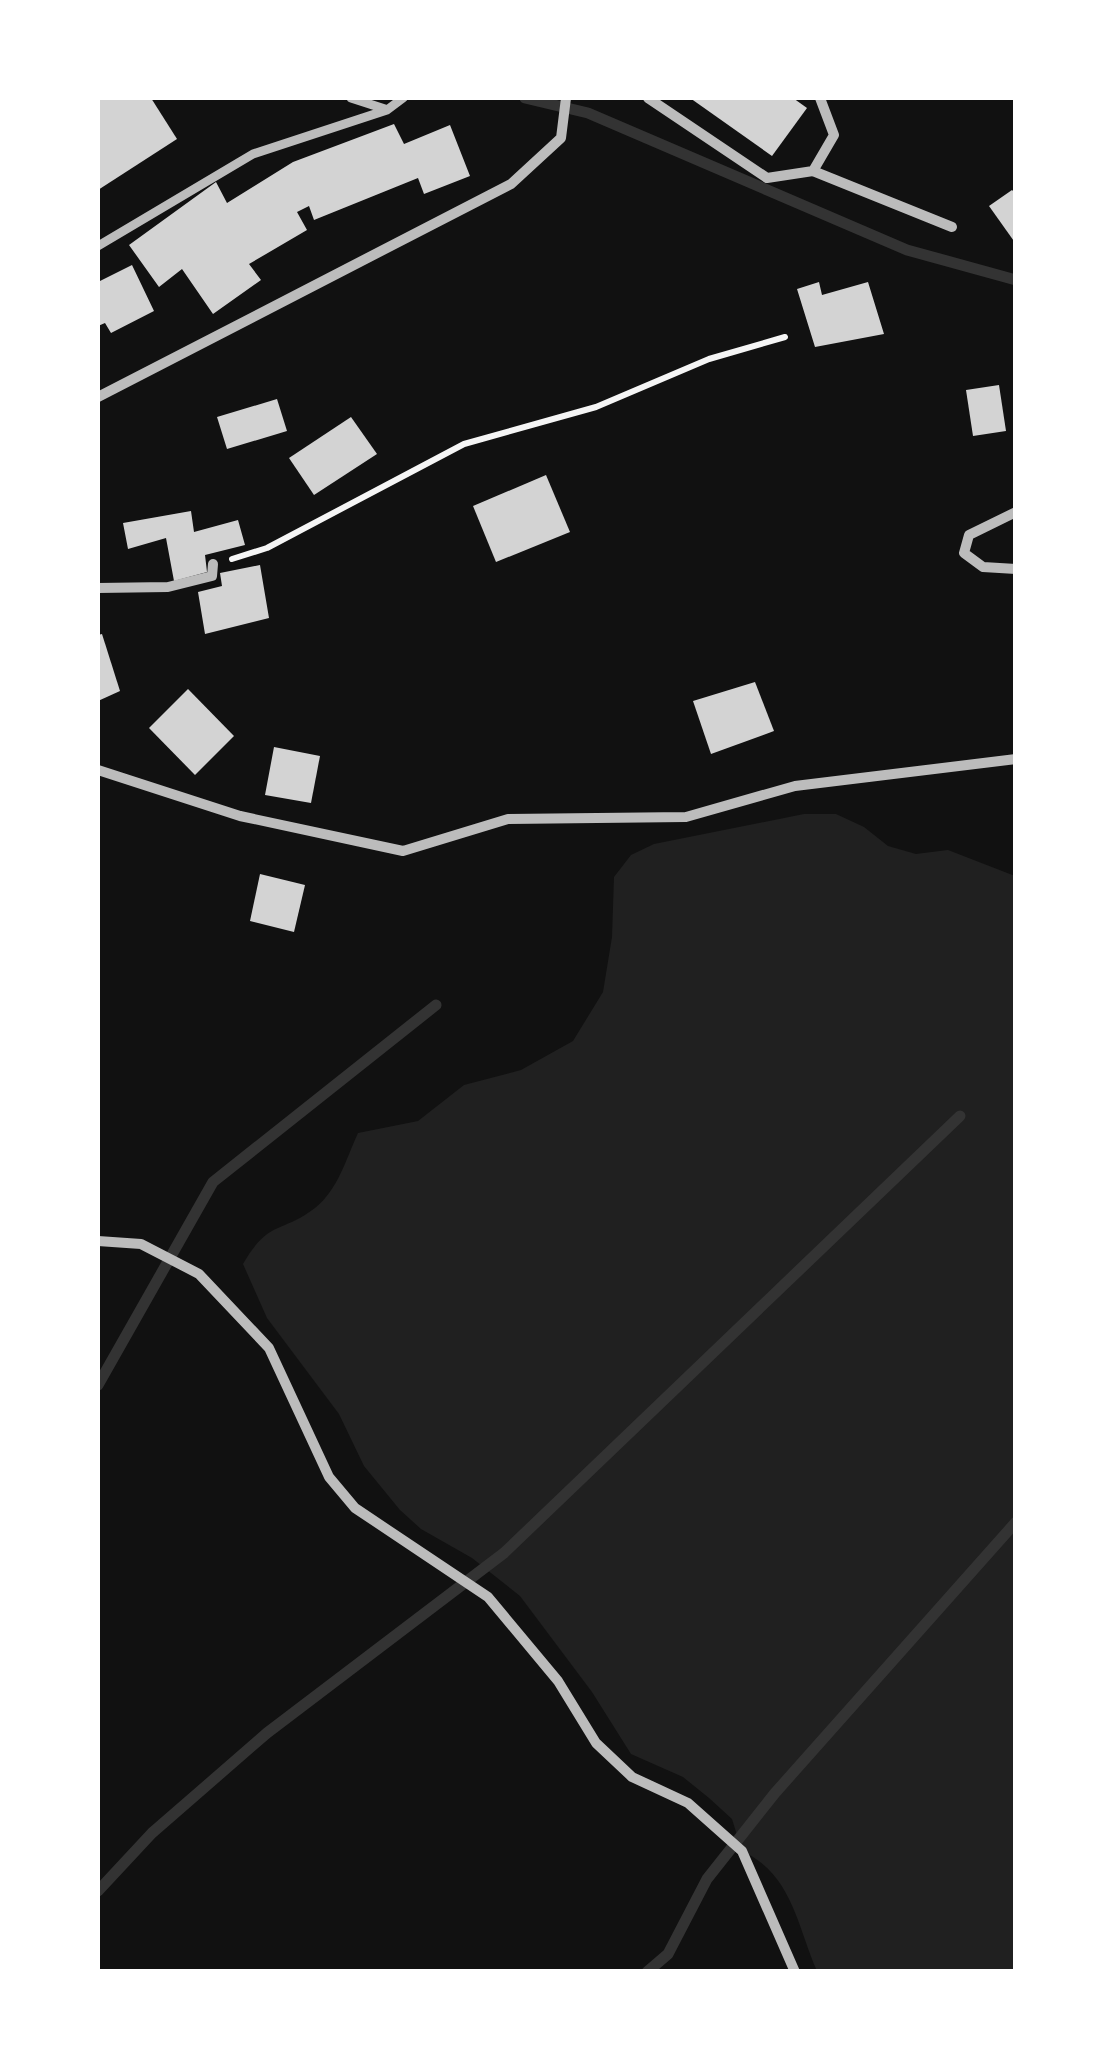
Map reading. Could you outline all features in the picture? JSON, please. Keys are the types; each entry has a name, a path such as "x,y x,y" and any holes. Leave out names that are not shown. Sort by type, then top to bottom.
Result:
{"street":[{"path":"350,98 387,110"},
{"path":"98,246 253,154 387,110 403,98"},
{"path":"98,397 510,184 562,138 566,98"},
{"path":"648,98 768,178 813,171 952,227"},
{"path":"813,171 834,136 820,98"},
{"path":"1016,512 969,535 964,553 984,567 1016,569"},
{"path":"98,588 168,587 212,576 213,564"},
{"path":"98,770 240,816 402,851 508,819 686,817 795,786 1016,759"},
{"path":"98,1241 141,1244 199,1274 268,1348 329,1477 355,1508 488,1597 558,1681 596,1742 632,1777 688,1803 742,1851 795,1972"}],"path":[{"path":"213,564 268,548 464,444 596,407 709,359 785,337"}],"shaded area":[{"path":"804,814 836,814 864,827 888,846 916,854 948,850 1015,876 1015,1971 817,1971 791,1902 772,1873 742,1851 732,1819 683,1777 631,1754 592,1692 520,1596 472,1558 421,1529 364,1466 339,1414 267,1318 243,1264 268,1233 323,1201 341,1174 358,1133 418,1121 464,1085 521,1070 573,1041 603,992 612,937 614,877 631,855 654,844"}],"building":[{"path":"151,98 177,139 98,190 98,101"},
{"path":"690,98 793,98 807,108 772,156"},
{"path":"394,124 404,144 450,125 470,176 424,194 418,178 314,220 309,206 297,212 307,230 249,264 261,280 213,314 182,269 159,287 129,245 216,182 227,203 293,162"},
{"path":"1012,190 1016,194 1016,244 989,206"},
{"path":"132,265 154,311 111,333 105,323 98,326 98,282"},
{"path":"819,282 822,295 868,282 884,334 815,347 797,289"},
{"path":"999,385 1006,431 973,436 966,390"},
{"path":"277,399 287,431 227,449 217,417"},
{"path":"351,417 377,454 314,495 289,458"},
{"path":"546,475 570,532 496,562 473,506"},
{"path":"191,511 194,532 238,520 245,545 205,555 207,572 174,581 166,538 128,549 123,523"},
{"path":"260,565 269,618 205,634 198,592 222,586 220,573"},
{"path":"102,634 120,691 98,701 98,635"},
{"path":"755,682 774,731 711,754 693,701"},
{"path":"188,689 234,736 195,775 149,728"},
{"path":"274,747 320,756 311,803 265,795"},
{"path":"260,874 305,885 294,932 250,921"}],"waterway":[{"path":"525,98 588,113 907,250 1016,280"},
{"path":"98,1385 213,1182 436,1005"},
{"path":"98,1891 152,1833 267,1733 504,1553 960,1116"},
{"path":"647,1972 668,1954 707,1879 775,1793 1016,1522"}]}
